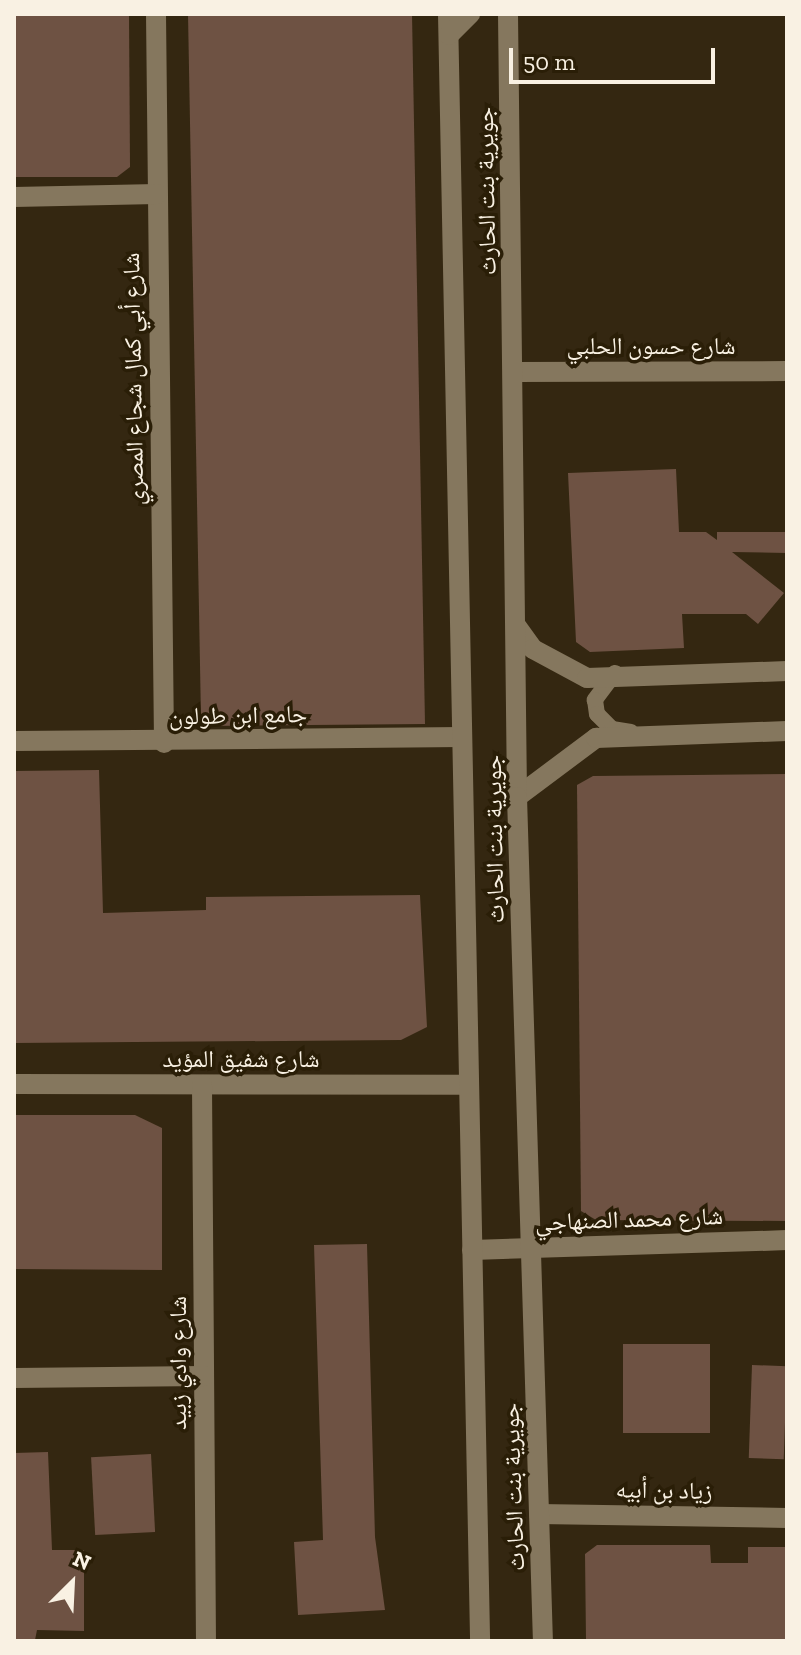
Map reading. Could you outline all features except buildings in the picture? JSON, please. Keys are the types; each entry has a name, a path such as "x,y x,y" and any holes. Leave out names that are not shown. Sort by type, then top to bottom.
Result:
{"street":[{"name":"شارع أبي كمال شجاع المصري","path":"156,14 164,743"},
{"name":"جويرية بنت الحارث","path":"448,14 480,1641"},
{"path":"449,35 470,14"},
{"path":"493,14 509,35"},
{"name":"جويرية بنت الحارث","path":"508,14 515,372 517,797 543,1641"},
{"path":"14,197 157,194"},
{"name":"شارع حسون الحلبي","path":"515,372 787,371"},
{"path":"517,627 533,649 587,678 616,672 786,672"},
{"path":"517,797 596,738 785,729"},
{"name":"جامع ابن طولون","path":"14,741 164,743 462,737"},
{"name":"شارع شفيق المؤيد","path":"14,1084 469,1085"},
{"name":"شارع وادي زبيد","path":"202,1085 206,1641"},
{"name":"شارع محمد الصنهاجي","path":"472,1250 787,1240"},
{"path":"14,1378 204,1376"},
{"name":"زياد بن أبيه","path":"539,1514 787,1518"}],"lane":[{"path":"616,672 595,700 597,714 612,729 640,734"}]}
